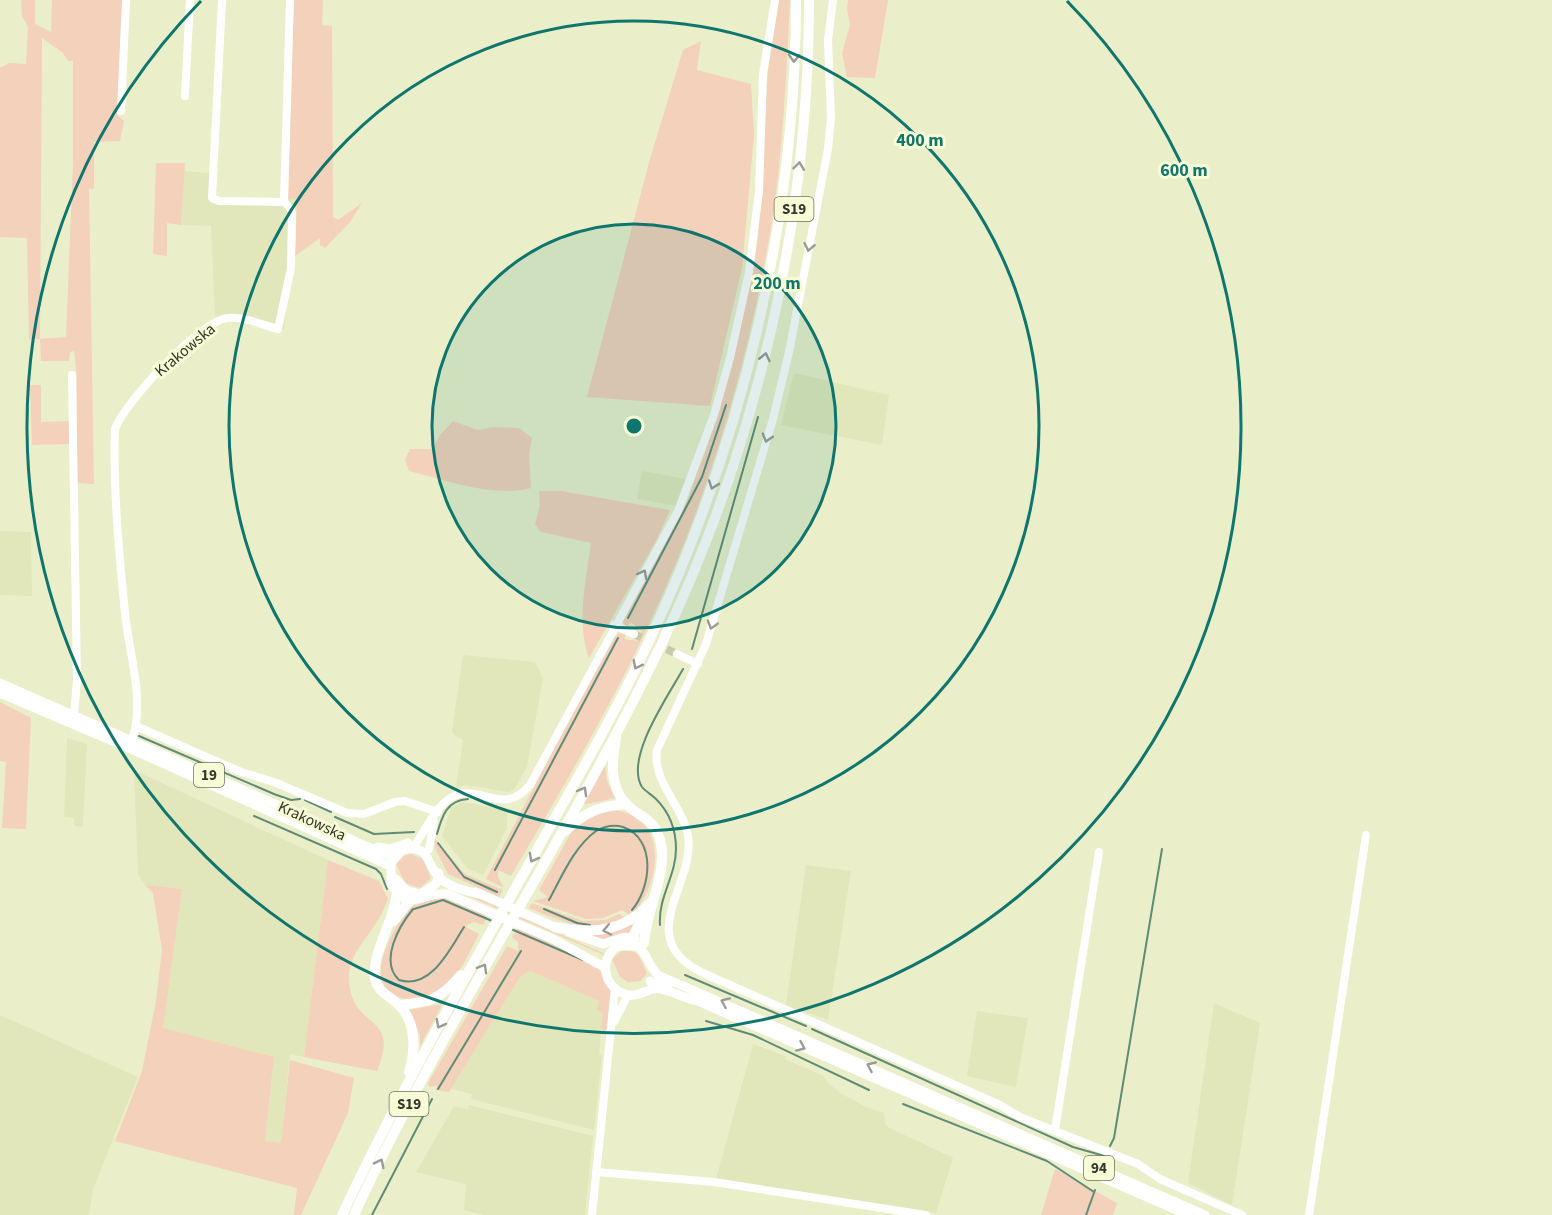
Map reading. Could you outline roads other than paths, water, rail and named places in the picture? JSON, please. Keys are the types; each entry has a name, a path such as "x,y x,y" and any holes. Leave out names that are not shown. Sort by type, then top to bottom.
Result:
{"highway":[{"name":"S19","path":"354,1215 494,938 526,882 650,639 694,535 725,448 757,331 775,238 790,113 795,0"},
{"name":"S19","path":"526,882 554,842 618,729 660,646 710,531 762,371 782,276 801,148 809,0"},
{"path":"618,729 612,770 617,788 627,804 648,819 661,842 661,866 651,902 645,943"},
{"path":"554,842 590,811 606,806 627,804"},
{"path":"397,892 390,926 376,961 375,975 383,994 399,1005 410,1025 414,1040 412,1063 404,1089"},
{"path":"390,926 413,897"},
{"path":"556,932 594,932 612,929 630,920 651,902"},
{"path":"630,941 651,902"},
{"name":"S19","path":"342,1215 404,1089 478,954 494,938"},
{"path":"399,1005 422,1003 439,997 448,990 478,954"}],"main road":[{"name":"Krakowska","path":"0,683 74,716 340,845 391,865"},
{"name":"Krakowska","path":"0,693 131,744 344,835 381,854 391,865"},
{"name":"19","path":"344,835 386,849 405,843 414,846"},
{"path":"414,846 428,855 439,873 466,890 479,894 607,959 615,980 630,992"},
{"path":"433,887 439,873 436,857 429,849 414,846 402,850 391,865 391,884 397,892 420,900 442,893 556,932 603,944 620,938 645,943 653,954 653,973 642,987 630,992 615,988 607,978 607,959 618,946 630,941"},
{"path":"391,865 399,886 413,897"},
{"path":"413,897 433,887 445,889 483,908"},
{"path":"630,941 642,950 653,973"},
{"name":"94","path":"653,973 699,991 1204,1215"},
{"name":"94","path":"653,973 697,1002"},
{"name":"94","path":"630,992 660,989 697,1002 1188,1215"}],"street":[{"path":"121,111 126,0"},
{"path":"185,96 190,0"},
{"path":"222,0 212,198 219,201 284,202 290,0"},
{"path":"414,846 449,798 460,794 505,800 517,797 526,791 614,625 678,511 704,446 730,358 745,294 754,240 760,181 763,74 776,0"},
{"path":"833,0 828,40 831,118 829,141 789,352 738,537 698,664 662,737 656,756 660,776 688,837 687,859 669,919 671,940 679,955 703,973 1000,1105 1013,1113 1137,1164 1160,1179 1242,1215"},
{"name":"Krakowska","path":"136,724 135,678 125,615 115,429 128,404 147,382 193,339 221,320 237,318 278,329 291,263 291,209 284,202"},
{"path":"72,375 77,680 74,716"},
{"path":"614,625 634,634"},
{"path":"677,654 698,664"},
{"path":"131,744 136,724 241,772 274,782 347,813 364,814 405,801 436,814"},
{"path":"429,849 436,814"},
{"path":"1309,1215 1366,835"},
{"path":"1054,1130 1099,852"},
{"path":"592,1215 615,988"},
{"path":"611,1029 630,992"},
{"path":"1007,1127 1013,1113"},
{"path":"596,1172 714,1182 926,1215"}],"waterway":[{"path":"628,618 702,477 726,405"},
{"path":"692,649 758,417"},
{"path":"495,870 618,638"},
{"path":"660,925 662,905 675,859 676,842 665,810 642,787 638,775 639,760 650,727 683,669"},
{"path":"139,736 274,794 291,800 300,799"},
{"path":"437,834 446,810 455,802 468,799"},
{"path":"305,800 331,812"},
{"path":"254,816 376,869 381,874 387,889"},
{"path":"335,817 374,834 414,832"},
{"path":"549,900 569,862 581,845 596,831 616,826 634,833 646,853 646,877 638,901 632,910"},
{"path":"438,843 464,877 497,892"},
{"path":"1110,1146 1114,1138 1162,849"},
{"path":"414,909 443,900 492,921"},
{"path":"413,909 397,934 391,954 393,972 399,980 421,979 430,973 446,956 464,927"},
{"path":"544,909 577,923 590,925"},
{"path":"511,929 583,960"},
{"path":"438,1089 521,951"},
{"path":"685,975 806,1026"},
{"path":"706,1021 753,1035 869,1090"},
{"path":"812,1029 1073,1147 1108,1157"},
{"path":"372,1215 432,1099"},
{"path":"903,1104 1047,1161 1094,1192"},
{"path":"1086,1215 1095,1190"}],"tunnel":[{"path":"634,634 677,654"}]}
